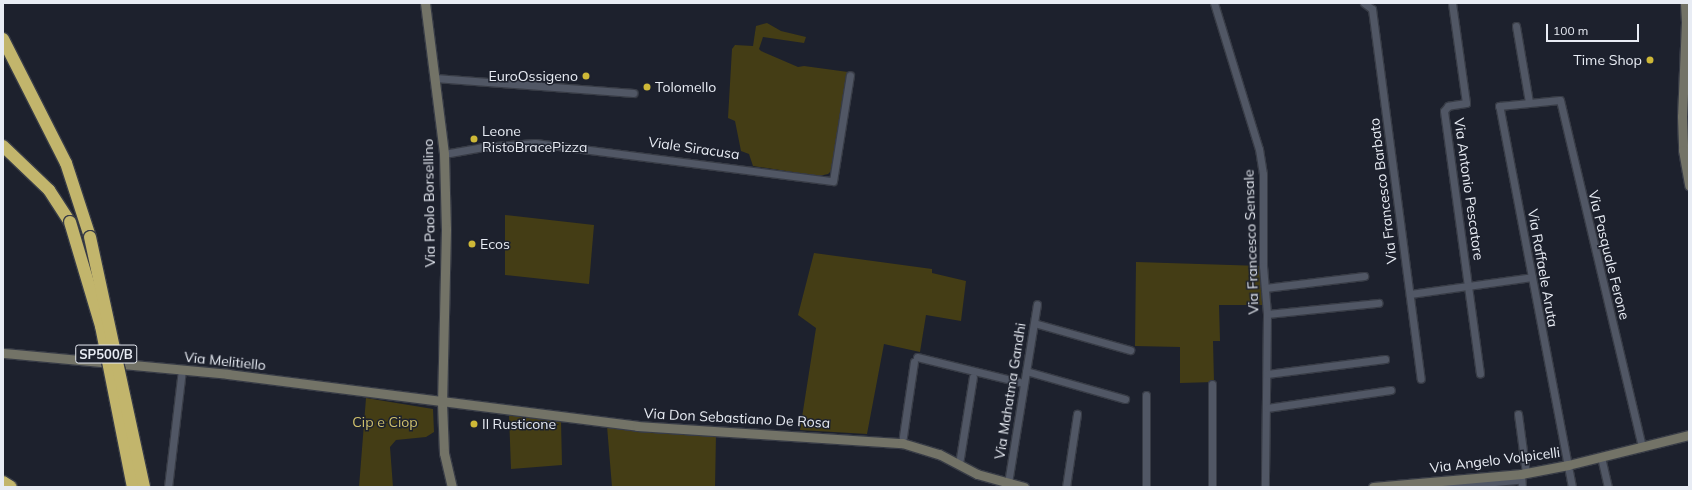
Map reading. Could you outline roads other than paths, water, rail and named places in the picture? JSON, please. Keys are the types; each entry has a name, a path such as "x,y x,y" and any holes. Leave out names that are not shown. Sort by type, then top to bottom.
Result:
{"highway":[{"name":"SP500/B","path":"4,41 66,163 80,198 144,487"},
{"name":"SP500/B","path":"3,146 26,165 50,190 66,216 80,252 101,326 133,487"},
{"path":"3,482 12,487"}],"street":[{"name":"Via Paolo Borsellino","path":"425,3 444,154 446,229 442,403 444,453 452,487"},
{"name":"Via Francesco Sensale","path":"1214,3 1259,149 1263,191 1267,314 1266,487"},
{"name":"Via Francesco Barbato","path":"1364,3 1372,9 1420,378"},
{"name":"Via Antonio Pescatore","path":"1452,3 1466,103 1448,106 1444,111 1480,374"},
{"path":"1685,3 1688,22 1686,149 1689,185"},
{"path":"1516,26 1529,102"},
{"name":"Viale Siracusa","path":"444,154 483,147 536,143 833,181 850,75"},
{"path":"435,78 633,93"},
{"name":"Via Pasquale Ferone","path":"1529,102 1560,100 1642,447"},
{"name":"Via Raffaele Aruta","path":"1529,102 1499,106 1572,487"},
{"path":"1265,288 1364,276"},
{"path":"1410,294 1532,277"},
{"path":"1267,314 1378,303"},
{"name":"Via Mahatma Gandhi","path":"1008,483 1037,304"},
{"path":"1034,322 1130,350"},
{"name":"Via Melitiello","path":"3,354 182,370 442,403"},
{"path":"1267,374 1384,359"},
{"path":"902,444 915,360 1024,383"},
{"path":"168,487 182,370"},
{"path":"1026,371 1124,399"},
{"path":"959,464 973,377"},
{"path":"1212,384 1212,487"},
{"path":"1267,408 1391,390"},
{"path":"1146,395 1146,487"},
{"name":"Via Don Sebastiano De Rosa","path":"442,403 637,426 902,444 925,449 959,464 977,474 1024,487"},
{"path":"1066,487 1078,414"},
{"path":"1518,414 1522,487"},
{"name":"Via Angelo Volpicelli","path":"1373,487 1424,485 1521,476 1642,447 1689,434"},
{"path":"1602,457 1608,487"},
{"path":"1440,487 1477,486 1521,476"}],"place":[{"name":"Time Shop","path":"1650,60"},
{"name":"EuroOssigeno","path":"586,76"},
{"name":"Tolomello","path":"647,87"},
{"name":"Leone RistoBracePizza","path":"474,139"},
{"name":"Ecos","path":"472,244"},
{"name":"Il Rusticone","path":"474,424"}],"park label":[{"name":"Cip e Ciop","path":"385,422"}]}
